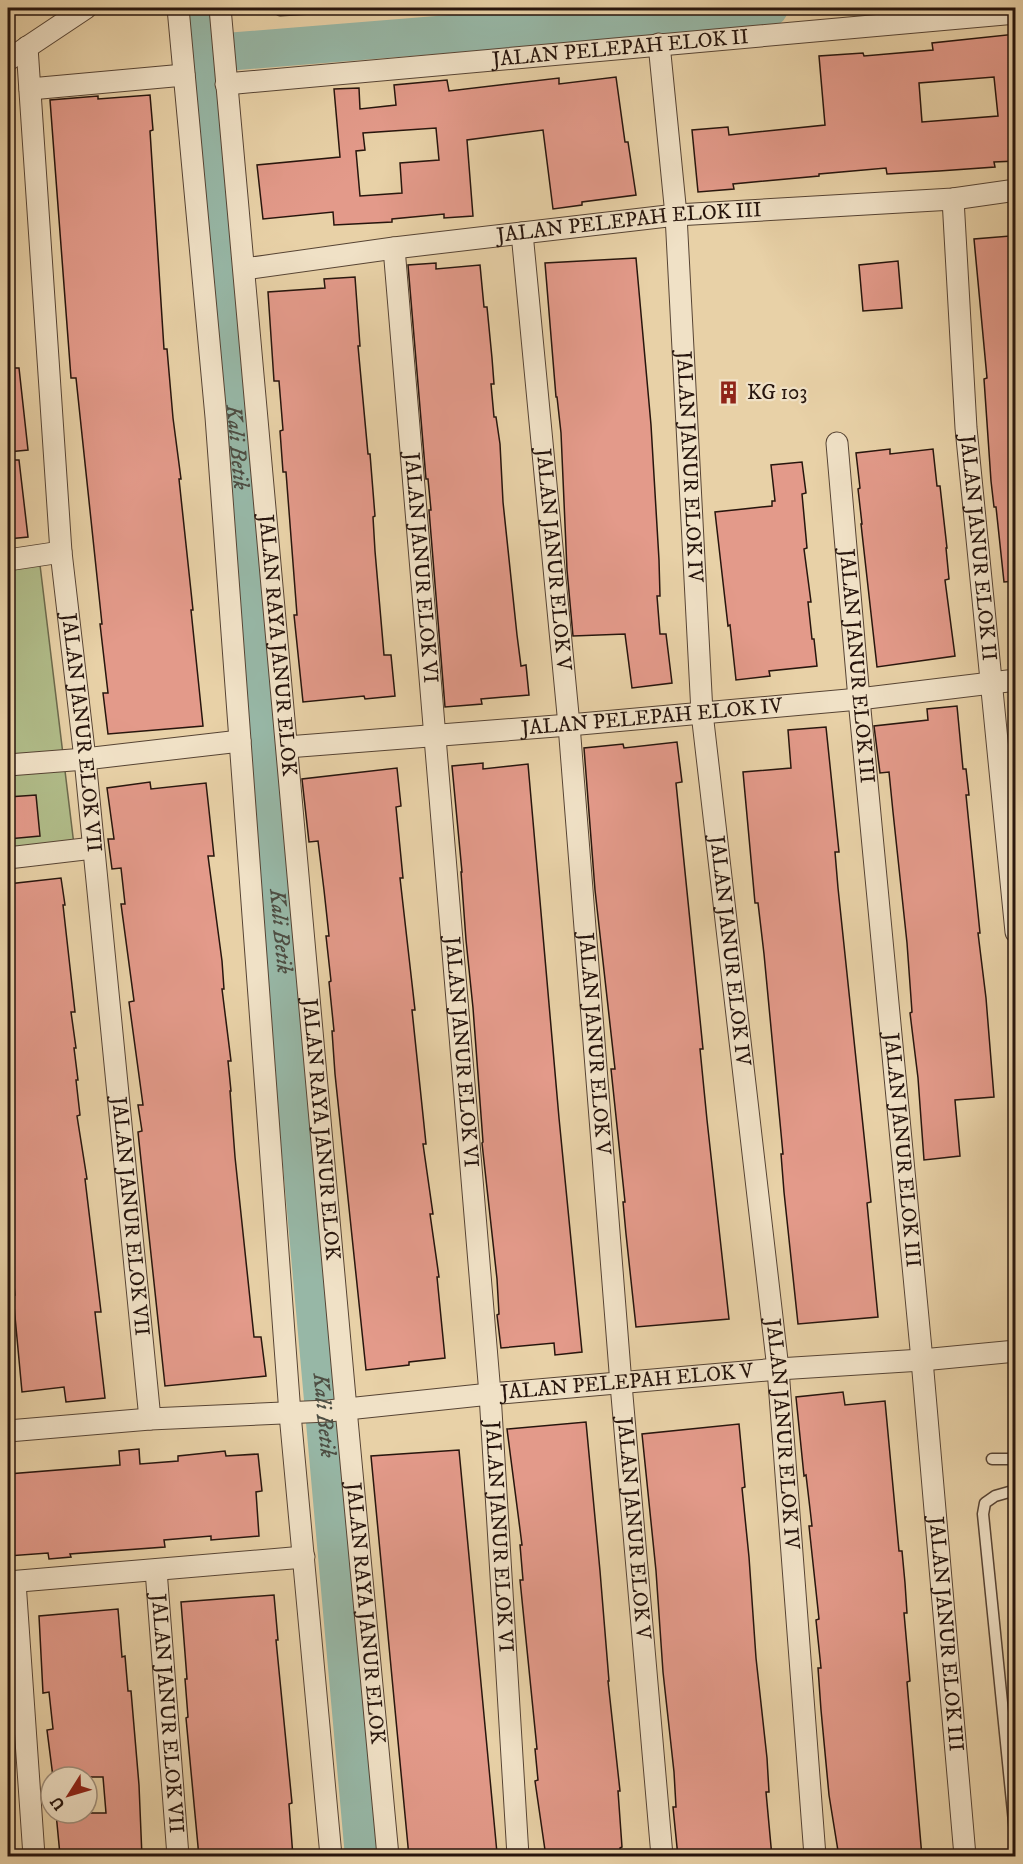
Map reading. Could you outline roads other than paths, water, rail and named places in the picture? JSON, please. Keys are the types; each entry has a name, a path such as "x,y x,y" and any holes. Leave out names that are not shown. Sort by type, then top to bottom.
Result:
{"street":[{"path":"8,60 86,8"},
{"name":"JALAN RAYA JANUR ELOK","path":"178,8 216,417 304,1557 331,1857"},
{"name":"JALAN RAYA JANUR ELOK","path":"220,8 287,747 337,1410 388,1857"},
{"name":"JALAN PELEPAH ELOK II","path":"226,80 1016,13"},
{"name":"JALAN JANUR ELOK IV","path":"659,44 676,215 702,713 778,1369 814,1857"},
{"name":"JALAN JANUR ELOK VII","path":"27,47 61,552 85,759 150,1419"},
{"path":"30,89 184,75"},
{"name":"JALAN PELEPAH ELOK III","path":"245,268 676,215 953,198 1016,190"},
{"name":"JALAN JANUR ELOK II","path":"953,198 966,428 1016,932"},
{"name":"JALAN JANUR ELOK V","path":"522,233 569,725 621,1384 662,1857"},
{"name":"JALAN JANUR ELOK VI","path":"394,248 490,1394 518,1857"},
{"name":"JALAN JANUR ELOK III","path":"837,443 922,1360 965,1857"},
{"path":"8,560 61,552"},
{"name":"JALAN PELEPAH ELOK IV","path":"287,747 859,699 1016,680"},
{"path":"8,765 85,759 240,741"},
{"path":"8,858 93,848"},
{"name":"JALAN PELEPAH ELOK V","path":"8,1431 150,1419 294,1414 490,1394 1016,1351"},
{"path":"34,1857 11,1582 304,1557"},
{"name":"JALAN JANUR ELOK VII","path":"156,1570 178,1857"}],"lane":[{"path":"280,10 315,8"},
{"path":"992,1459 1016,1459"},
{"path":"1016,1490 995,1496 986,1503 983,1514 1016,1842"}],"waterway":[{"name":"Kali Betik","path":"198,8 364,1856"},
{"path":"201,54 769,8"}],"place":[{"name":"KG 103","path":"729,393"}]}
